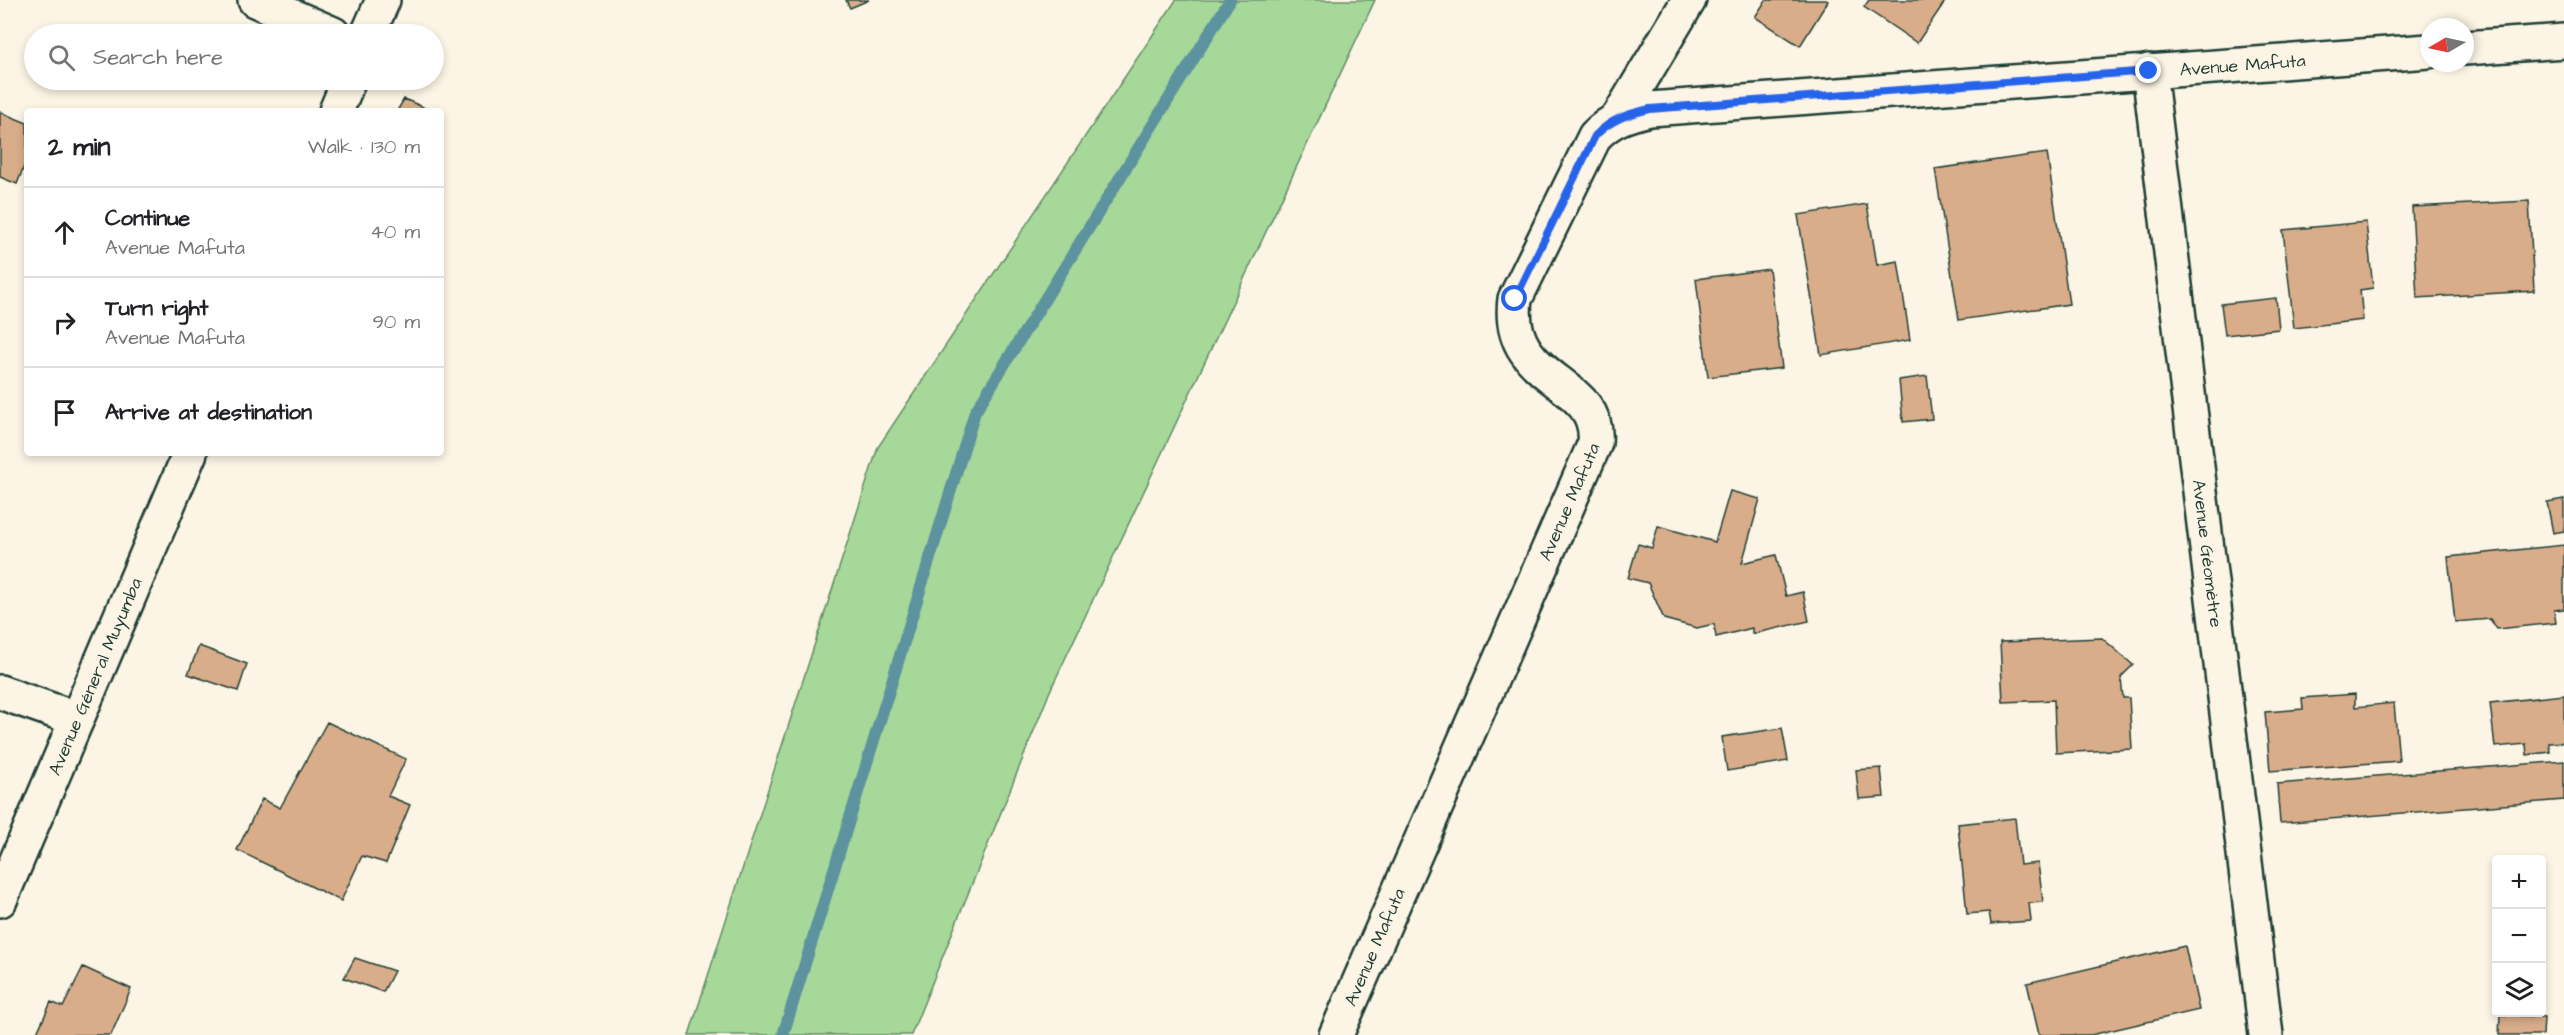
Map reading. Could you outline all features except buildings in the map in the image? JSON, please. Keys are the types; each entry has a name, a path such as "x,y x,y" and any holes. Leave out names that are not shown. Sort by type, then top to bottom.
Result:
{"street":[{"path":"255,0 310,24"},
{"path":"372,24 383,0"},
{"path":"1618,118 1689,0"},
{"path":"2474,47 2564,41"},
{"name":"Avenue Mafuta","path":"1336,1035 1595,443 1596,427 1591,413 1529,357 1517,334 1514,314 1515,299 1595,136 1606,124 1618,118 1650,109 2420,52"},
{"name":"Avenue Géomètre","path":"2149,71 2266,1035"},
{"path":"337,108 345,90"},
{"name":"Avenue Géneral Muyumba","path":"0,900 189,456"},
{"path":"0,693 77,719"}],"green space":[{"path":"1176,0 1375,0 1050,691 911,1035 689,1035 878,447"}],"waterway":[{"path":"783,1035 975,412 1230,0"}],"route":[{"path":"1515,299 1595,136 1606,124 1628,114 1650,109 2149,71"}]}
